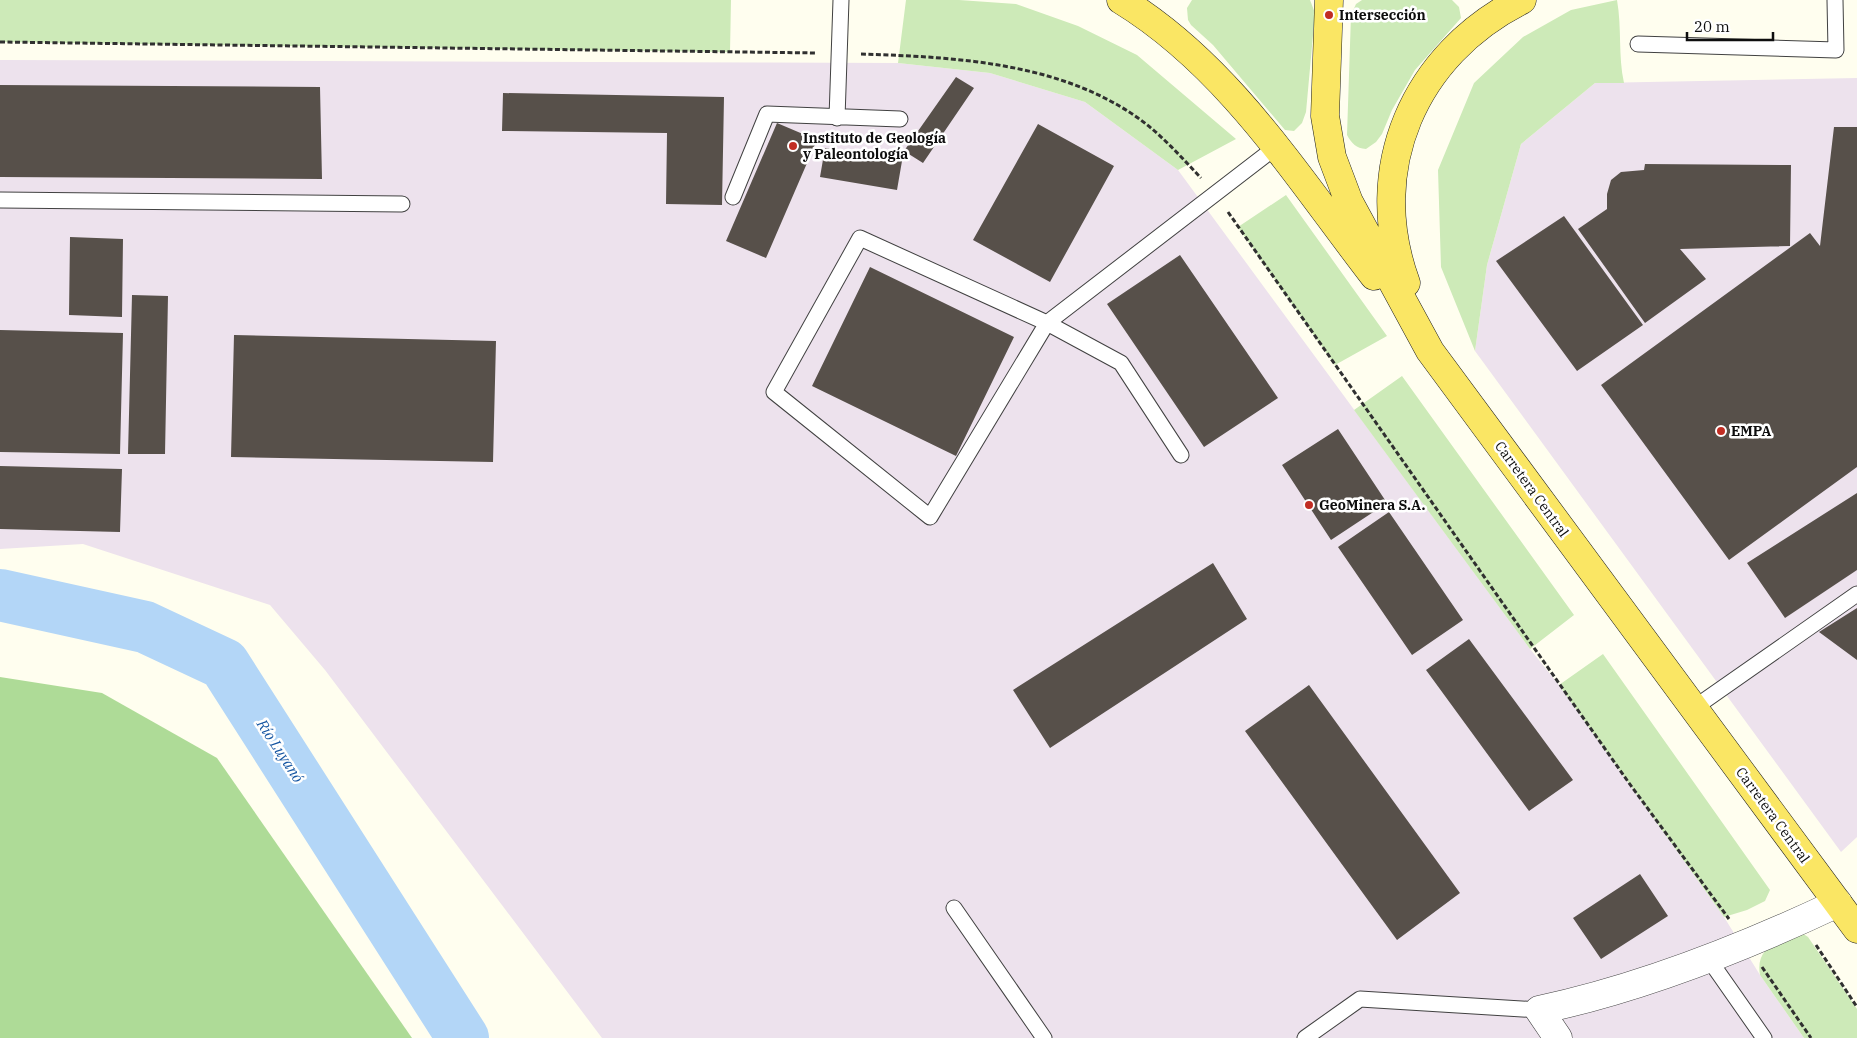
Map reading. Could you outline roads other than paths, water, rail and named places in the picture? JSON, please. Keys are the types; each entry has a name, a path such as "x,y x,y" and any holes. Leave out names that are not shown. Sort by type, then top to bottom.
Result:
{"main road":[{"path":"1122,0 1174,39 1217,77 1276,147 1430,351"},
{"name":"Carretera Central","path":"1329,0 1325,116 1332,157 1349,202 1430,351 1857,929"},
{"path":"1430,351 1397,259 1390,190 1396,152 1407,117 1442,63 1471,34 1522,0"}],"street":[{"path":"1558,1038 1539,1010 1593,998 1708,958 1838,903"}],"lane":[{"path":"837,118 841,0"},
{"path":"1638,44 1836,50 1835,0"},
{"path":"733,197 767,114 900,119"},
{"path":"1181,455 1121,364 1047,323 860,238 774,392 930,516 1047,323 1276,147"},
{"path":"0,200 402,204"},
{"path":"1694,708 1857,594"},
{"path":"954,908 1044,1038"},
{"path":"1708,958 1764,1038"},
{"path":"1305,1038 1360,999 1539,1010"}],"waterway":[{"name":"Río Luyanó","path":"0,595 145,627 224,664 463,1038"}],"place":[{"name":"Intersección","path":"1329,15"},
{"name":"Instituto de Geología y Paleontología","path":"793,146"},
{"name":"EMPA","path":"1721,431"},
{"name":"GeoMinera S.A.","path":"1309,505"}]}
